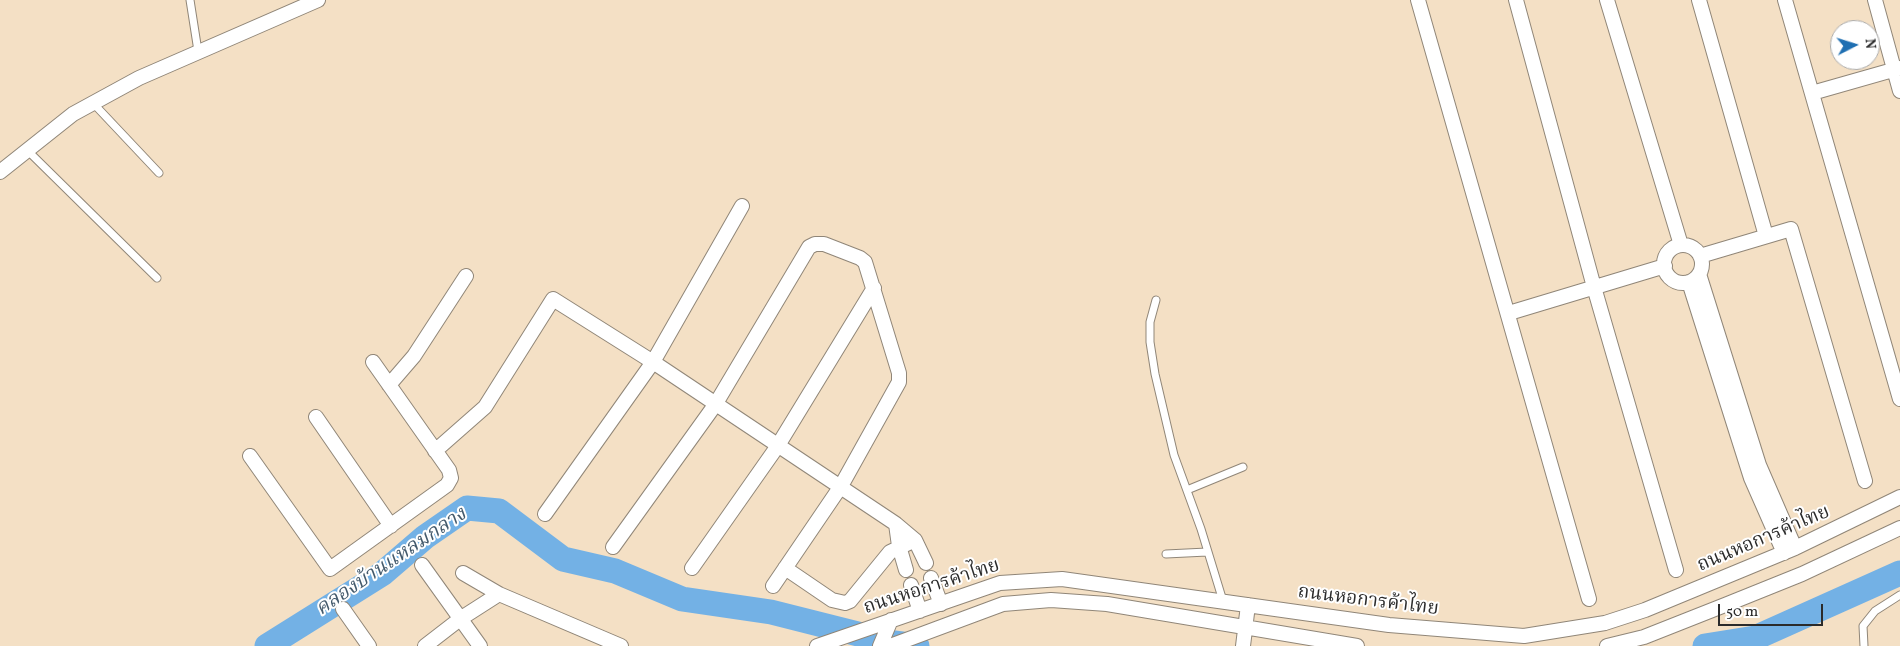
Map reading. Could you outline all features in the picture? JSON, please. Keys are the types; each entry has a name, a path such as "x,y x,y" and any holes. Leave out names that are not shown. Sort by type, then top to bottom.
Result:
{"street":[{"path":"0,172 73,114 139,78 318,0"},
{"path":"1418,0 1509,313 1588,599"},
{"path":"1516,0 1594,288 1676,570"},
{"path":"1606,0 1681,245"},
{"path":"1699,0 1766,236"},
{"path":"1784,0 1900,399"},
{"path":"1875,0 1897,68 1900,91"},
{"path":"1812,93 1897,68"},
{"path":"546,514 653,362 742,206"},
{"path":"1700,256 1791,229 1865,482"},
{"path":"613,547 716,405 809,247 815,244 824,244 860,258 865,262 899,373 899,382 841,486 773,586"},
{"path":"1681,245 1692,247 1700,256 1702,268 1694,278 1682,282 1671,278 1665,266 1665,260 1670,250 1681,245"},
{"path":"1509,313 1665,266"},
{"path":"389,385 414,356 466,276"},
{"path":"1694,278 1757,476 1790,551"},
{"path":"692,568 777,446 874,288"},
{"path":"435,451 485,407 553,300 653,362 896,524 915,540 926,563"},
{"path":"250,456 330,569 447,485 451,478 449,470 373,362"},
{"path":"316,416 391,526"},
{"name":"ถนนหอการค้าไทย","path":"822,644 1000,583 1062,579 1406,626 1524,636 1605,623 1645,610 1790,551 1900,497"},
{"path":"896,524 899,546 906,570"},
{"path":"1607,646 1644,636 1725,606 1802,574 1900,528"},
{"path":"785,568 832,600 845,603 850,601 885,557 899,546 915,540"},
{"path":"422,565 480,646"},
{"path":"463,574 499,594 621,646"},
{"path":"931,578 941,604"},
{"path":"911,585 920,611"},
{"path":"425,646 460,619 499,594"},
{"name":"ถนนหอการค้าไทย","path":"890,646 1003,604 1051,600 1107,604 1357,646"},
{"path":"1243,646 1248,605"},
{"path":"343,609 369,646"},
{"path":"880,646 888,621"},
{"path":"592,633 601,646"}],"lane":[{"path":"190,0 198,51"},
{"path":"93,103 159,173"},
{"path":"27,150 157,278"},
{"path":"1156,300 1150,322 1150,342 1154,374 1174,455 1223,601"},
{"path":"1187,490 1244,467"},
{"path":"1166,554 1207,552"},
{"path":"1864,646 1863,626 1875,611 1900,595"}],"waterway":[{"name":"คลองบ้านแหลมกลาง","path":"267,646 382,574 425,537 467,508 499,511 563,559 615,571 682,599 771,612 894,643 917,646"},
{"name":"คลองบ้านแหลมกลาง","path":"1705,646 1755,638 1900,573"}]}
